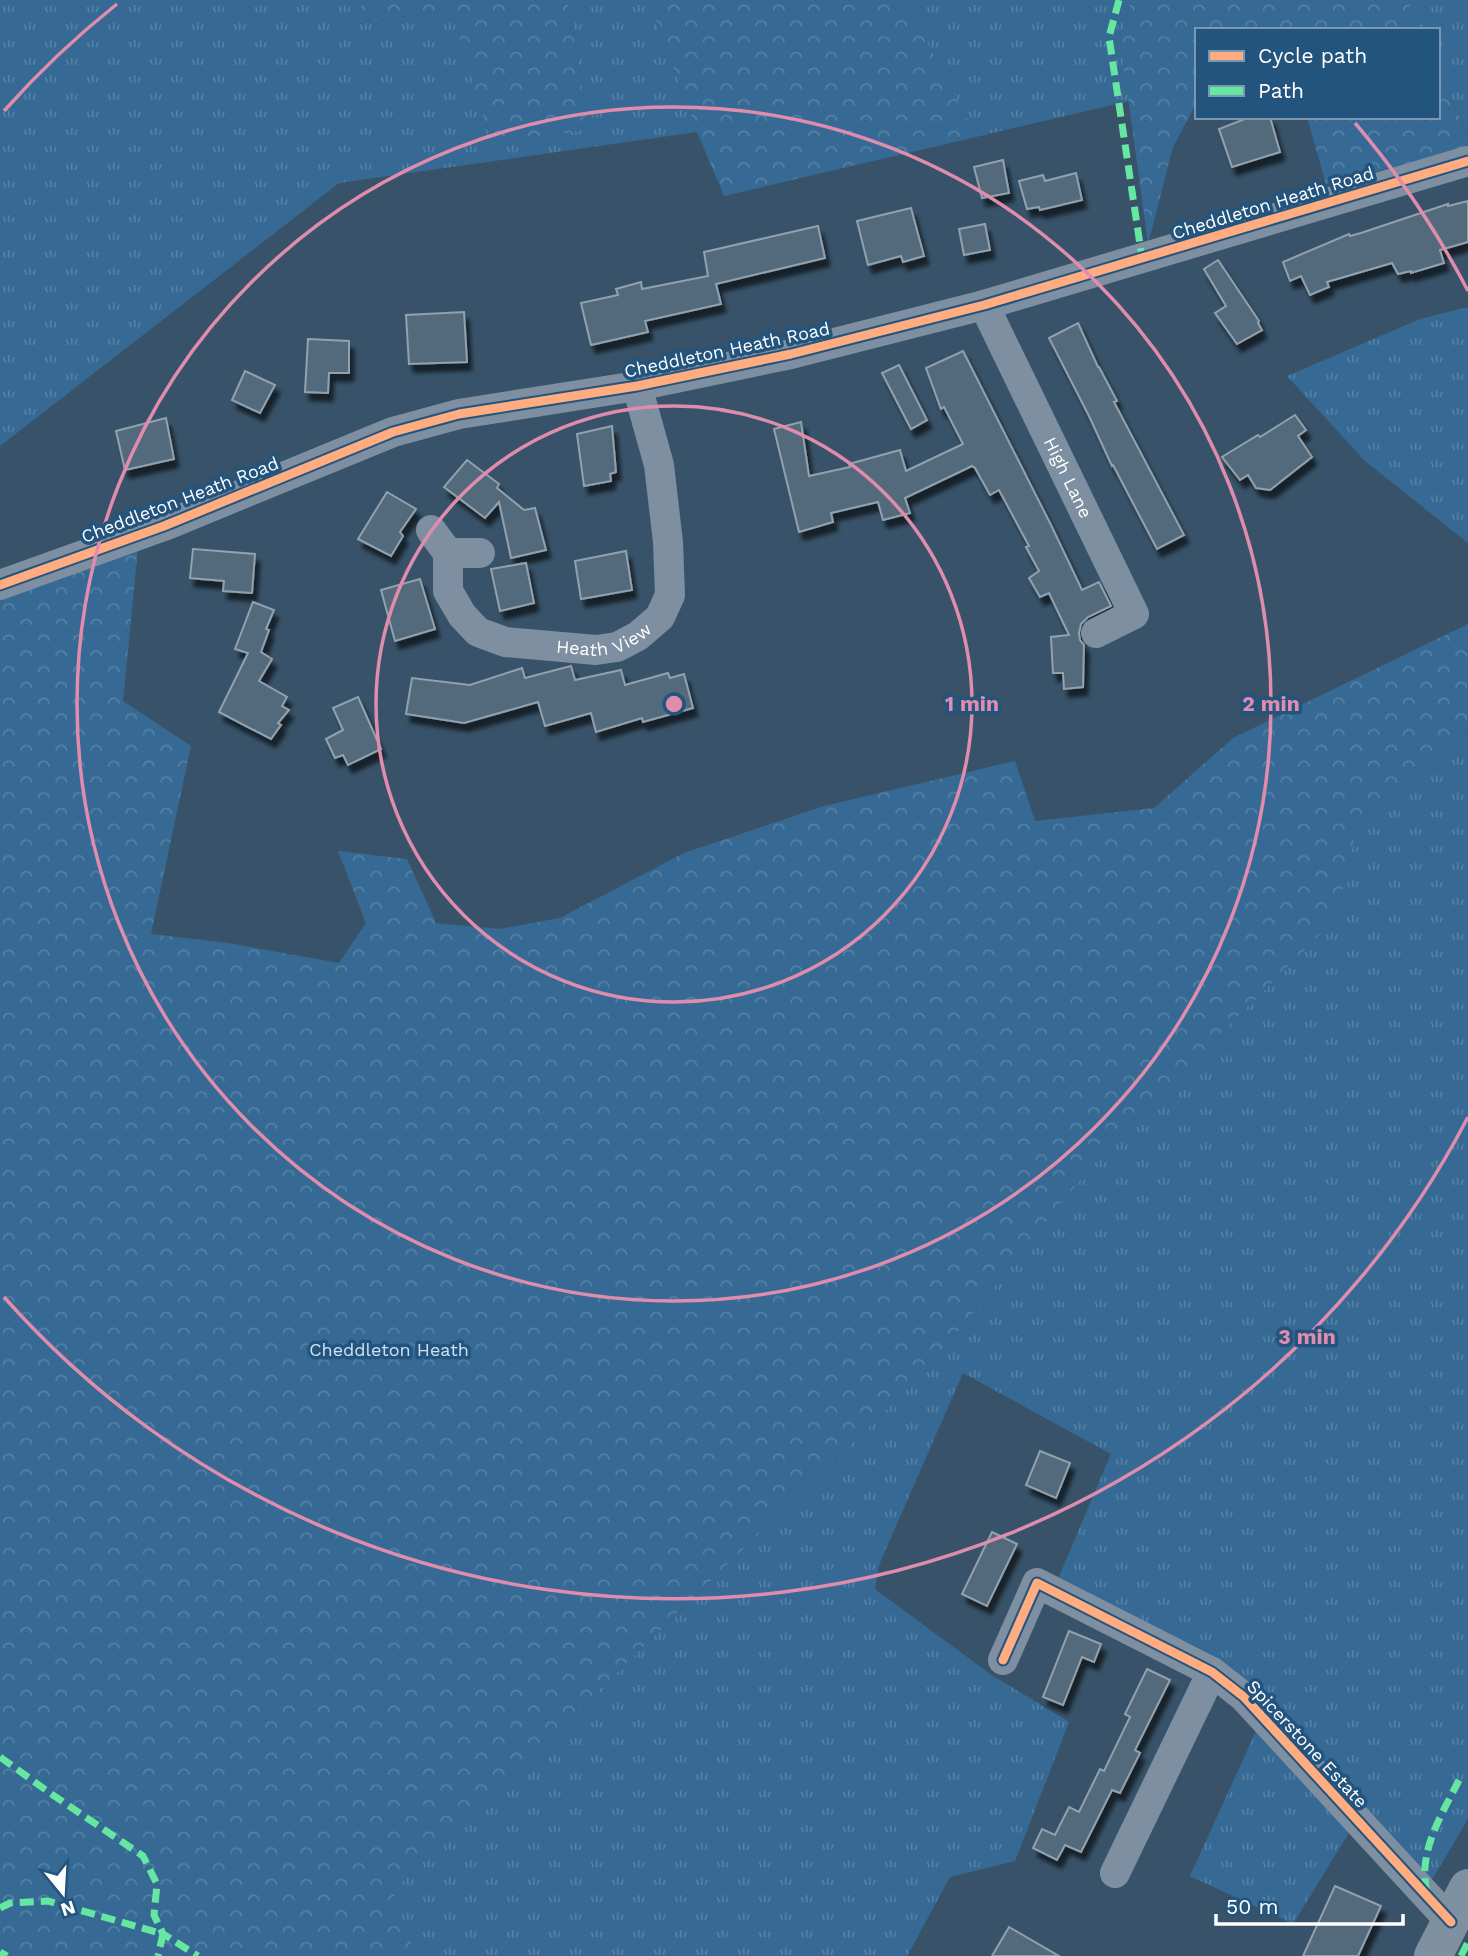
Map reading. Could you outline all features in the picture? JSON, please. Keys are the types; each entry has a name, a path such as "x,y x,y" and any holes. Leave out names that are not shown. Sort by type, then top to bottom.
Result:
{"highway":[{"path":"1433,1956 1468,1888"}],"street":[{"name":"Cheddleton Heath Road","path":"0,585 164,526 393,432 458,414 637,386 791,354 984,304 1468,161"},
{"name":"High Lane","path":"984,304 1134,614 1096,633"},
{"name":"Heath View","path":"480,552 439,542 448,591 462,615 478,632 505,642 596,650 617,647 638,636 660,617 670,595 668,542 659,465 637,386"},
{"name":"Spicerstone Estate","path":"1003,1660 1037,1583 1212,1672 1244,1696 1451,1922"},
{"path":"1115,1873 1212,1672"}],"green space":[{"path":"0,0 363,0 358,24 451,9 492,145 589,129 568,0 648,0 697,132 339,183 0,446"},
{"path":"363,0 568,0 589,129 492,146 451,9 357,24"},
{"path":"648,0 905,0 976,137 724,196"},
{"path":"905,0 1131,0 1120,38 1129,101 976,137"},
{"path":"1131,0 1408,0 1420,28 1195,28 1195,106 1173,147 1148,244 1120,38"},
{"path":"1408,0 1468,0 1468,136 1440,73 1440,28 1420,28"},
{"path":"1440,73 1468,136 1468,149 1326,184 1308,119 1440,119"},
{"path":"1468,307 1468,543 1365,461 1287,376 1420,319"},
{"name":"Cheddleton Heath","path":"138,548 123,701 191,746 151,934 228,943 339,963 366,923 338,851 407,859 436,923 499,929 560,918 684,853 824,806 1015,761 1035,821 1154,808 1233,738 1468,624 1468,731 1360,816 1335,920 1105,1149 927,1370 393,1891 416,1956 0,1956 0,597"},
{"path":"1468,731 1468,1819 1431,1881 1314,1754 1057,1581 1111,1454 963,1373 879,1565 875,1589 990,1674 1069,1722 1015,1861 950,1877 907,1956 416,1956 392,1892 927,1370 1105,1149 1335,920 1360,816"},
{"path":"1257,1729 1350,1831 1293,1924 1190,1876"}],"building":[{"path":"1245,119 1271,119 1280,152 1232,167 1219,129"},
{"path":"1003,160 1009,193 982,198 974,167"},
{"path":"1076,173 1082,200 1040,210 1039,207 1027,209 1019,181 1043,175 1045,181"},
{"path":"1468,201 1468,242 1440,250 1444,263 1398,274 1392,263 1327,282 1329,287 1310,295 1301,276 1290,281 1283,262 1349,234 1361,233 1448,204"},
{"path":"911,208 924,256 903,262 901,256 868,265 857,221"},
{"path":"985,224 990,250 964,255 959,229"},
{"path":"818,226 825,258 716,284 721,304 645,321 648,332 591,345 581,303 618,295 616,289 641,282 642,289 708,276 704,252"},
{"path":"1218,260 1259,321 1262,330 1237,344 1215,313 1226,306 1204,269"},
{"path":"464,312 467,362 409,364 406,315"},
{"path":"1078,323 1117,401 1114,402 1184,535 1157,549 1112,466 1049,338"},
{"path":"308,339 349,341 349,373 329,373 328,393 305,392"},
{"path":"963,351 1082,590 1099,582 1111,606 1088,617 1081,624 1080,640 1084,645 1083,687 1064,689 1063,673 1053,673 1051,637 1069,635 1049,593 1040,597 1029,578 1039,571 1026,547 1029,546 999,490 990,495 972,466 905,498 910,513 883,520 878,502 831,513 833,522 799,532 774,429 801,422 809,476 850,467 849,464 900,450 906,471 963,444 944,407 941,409 926,368"},
{"path":"899,365 927,420 911,429 882,373"},
{"path":"245,371 275,385 260,413 232,400"},
{"path":"1295,415 1306,430 1298,436 1312,457 1270,490 1256,488 1248,475 1240,480 1222,457"},
{"path":"166,418 174,459 125,470 116,431"},
{"path":"612,426 616,472 610,474 611,481 584,486 577,434"},
{"path":"467,460 499,484 497,488 524,510 535,508 546,550 511,558 499,502 485,518 444,487"},
{"path":"387,492 416,509 400,532 403,536 391,556 358,539"},
{"path":"193,549 255,554 252,593 223,591 224,581 190,578"},
{"path":"626,551 632,590 581,599 575,561"},
{"path":"526,563 534,603 500,611 491,569"},
{"path":"420,579 435,629 395,641 381,590"},
{"path":"253,602 274,610 261,652 272,659 259,681 287,697 282,706 289,710 278,723 281,725 271,739 219,712 248,653 235,649"},
{"path":"571,666 575,680 621,670 625,685 668,673 670,678 684,674 693,708 643,722 642,718 596,732 591,713 545,726 538,702 464,723 406,714 412,678 470,685 522,668 525,678"},
{"path":"358,697 381,749 348,765 343,755 335,758 326,739 343,730 333,708"},
{"path":"1040,1451 1070,1463 1056,1498 1026,1485"},
{"path":"992,1532 1017,1544 987,1606 962,1594"},
{"path":"1069,1631 1101,1644 1094,1662 1082,1657 1063,1705 1043,1697"},
{"path":"1147,1669 1170,1680 1135,1750 1140,1753 1120,1793 1112,1790 1081,1852 1065,1845 1057,1860 1033,1848 1042,1829 1055,1835 1069,1807 1079,1812 1100,1769 1104,1771 1130,1717 1125,1714"},
{"path":"1335,1886 1381,1906 1358,1956 1303,1956"},
{"path":"1009,1927 1059,1956 992,1956"}],"marked path":[{"path":"1119,0 1109,37 1142,258"},
{"path":"0,1757 143,1856 157,1884 154,1915 163,1934 198,1956"},
{"path":"1427,1892 1426,1862 1433,1833 1460,1778"},
{"path":"0,1908 10,1903 48,1901 163,1934 158,1956"},
{"path":"1461,1956 1468,1942"},
{"path":"0,1952 7,1956"}],"cycle path":[{"path":"0,585 164,526 393,432 459,414 637,386 791,354 984,305 1468,161"},
{"path":"1003,1660 1037,1583 1212,1672 1244,1697 1451,1922"}]}
